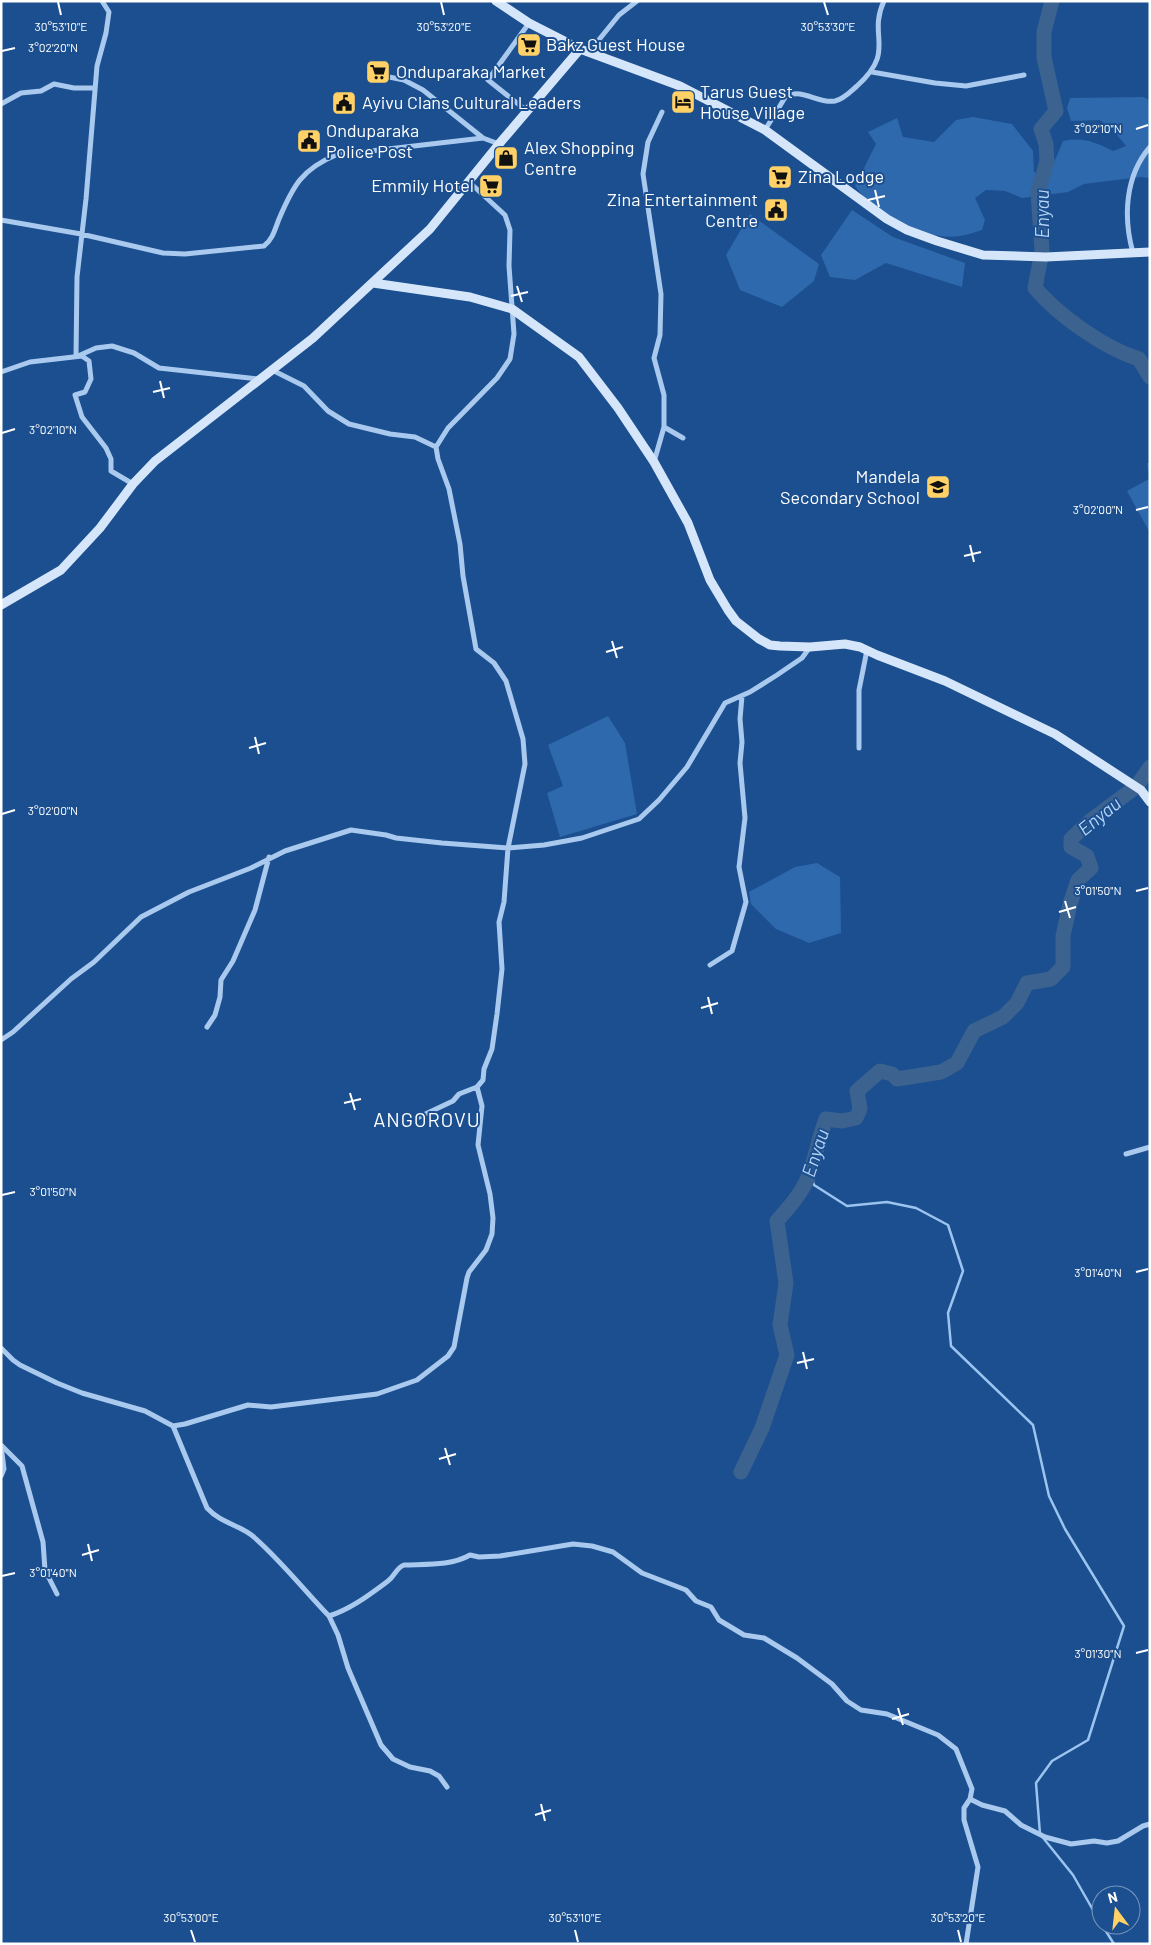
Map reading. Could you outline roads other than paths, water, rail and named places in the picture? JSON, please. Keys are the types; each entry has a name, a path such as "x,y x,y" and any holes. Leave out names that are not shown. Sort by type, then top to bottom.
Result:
{"street":[{"path":"76,357 77,277 86,199 94,88 109,12 102,1"},
{"path":"496,1 529,23 584,50 680,86 766,130 887,219 907,230 983,255 1042,257 1150,252"},
{"path":"1,605 61,570 100,528 133,484 155,461 313,338 430,229 499,144 584,50 619,15 637,1"},
{"path":"766,130 786,96 795,93 823,100 837,100 844,98 872,72 880,51 878,20 884,1"},
{"path":"528,112 488,80 529,23"},
{"path":"872,72 935,83 966,86 1024,75"},
{"path":"379,75 404,80 423,90 483,138 499,144"},
{"path":"1,104 21,93 41,91 54,84 74,88 94,88"},
{"path":"654,462 664,427 664,395 654,358 660,335 661,294 643,174 648,142 662,112"},
{"path":"1,220 81,234 163,253 186,254 264,246 272,237 294,188 304,174 319,162 336,156 483,138"},
{"path":"1133,253 1128,231 1128,199 1138,163 1150,147"},
{"path":"417,1118 453,1101 459,1094 477,1087 483,1080 484,1069 492,1049 502,969 499,922 504,902 508,848 525,764 523,739 506,681 494,663 476,649 463,576 460,544 448,489 436,447 448,428 497,378 510,359 514,334 509,266 510,230 505,215 468,182"},
{"path":"373,283 470,297 512,309 579,357 618,408 654,462 688,523 710,580 728,610 736,621 759,639 770,645 810,648 845,644 860,647 945,681 1055,734 1142,790 1150,802"},
{"path":"76,357 96,348 112,346 134,352 159,368 258,379"},
{"path":"1,372 30,362 82,356 89,361 91,379 85,392 75,396 82,417 106,448 111,459 111,471 133,484"},
{"path":"272,370 304,386 328,411 349,424 415,437 436,447"},
{"path":"664,427 683,438"},
{"path":"1,1040 13,1032 71,979 94,962 141,917 189,892 251,868 269,857 299,846 351,830 408,840 508,848 544,845 582,838 639,819 659,800 687,767 711,729 721,708 729,701 742,696 802,658 810,648"},
{"path":"860,748 859,690 867,650"},
{"path":"710,965 732,951 746,902 739,868 745,818 740,763 742,696"},
{"path":"207,1027 215,1015 220,997 221,980 232,961 255,910 269,857"},
{"path":"1,1348 20,1365 57,1383 82,1393 145,1411 173,1426 186,1424 248,1405 281,1406 377,1394 417,1380 448,1356 454,1347 466,1278 486,1250 492,1234 492,1207 478,1145 482,1106 477,1087"},
{"path":"1126,1154 1150,1147"},
{"path":"173,1426 207,1508 216,1518 254,1537 300,1582 329,1616 338,1635 348,1668 381,1745 386,1752 401,1764 410,1768 430,1770 439,1776 447,1787"},
{"path":"1,1445 4,1469 1,1476"},
{"path":"1,1445 22,1466 42,1542 45,1570 57,1594"},
{"path":"329,1616 349,1608 364,1598 388,1581 399,1567 404,1565 440,1564 460,1560 470,1555 479,1557 500,1556 567,1544 592,1546 613,1552 642,1573 686,1590 696,1601 711,1607 719,1620 744,1635 764,1638 797,1658 832,1684 848,1701 861,1710 887,1714 938,1734 956,1749 972,1789 970,1799 964,1808 964,1820 978,1867 966,1944"},
{"path":"970,1799 982,1805 1006,1811 1021,1824 1045,1836 1071,1844 1094,1841 1107,1843 1118,1840 1150,1824"}],"waterway":[{"name":"Enyau","path":"1052,1 1044,32 1044,57 1056,111 1041,129 1046,144 1047,161 1038,192 1042,251 1035,288 1056,309 1083,330 1111,347 1139,359 1150,377"},
{"name":"Enyau","path":"741,1472 762,1428 787,1355 780,1325 786,1283 777,1221 804,1186 826,1119 842,1121 856,1118 860,1109 857,1091 880,1071 892,1074 897,1079 941,1072 957,1063 974,1031 1003,1017 1017,1003 1027,983 1051,979 1063,967 1063,936 1070,904 1078,880 1091,868 1087,856 1071,847 1071,839 1090,821 1137,786 1150,767"},
{"path":"810,1174 814,1185 847,1206 887,1202 916,1208 948,1225 963,1271 948,1313 951,1346 1033,1425 1049,1496 1065,1529 1124,1626 1088,1740 1052,1761 1036,1783 1040,1834 1073,1875 1091,1906"},
{"path":"1108,1935 1114,1944"}],"place":[{"name":"Bakz Guest House","path":"529,45"},
{"name":"Onduparaka Market","path":"378,72"},
{"name":"Tarus Guest House Village","path":"683,102"},
{"name":"Ayivu Clans Cultural Leaders","path":"344,103"},
{"name":"Onduparaka Police Post","path":"309,141"},
{"name":"Alex Shopping Centre","path":"506,158"},
{"name":"Zina Lodge","path":"780,177"},
{"name":"Emmily Hotel","path":"491,186"},
{"name":"Zina Entertainment Centre","path":"776,210"},
{"name":"Mandela Secondary School","path":"938,487"}],"district":[{"name":"ANGOROVU","path":"427,1120"}]}
